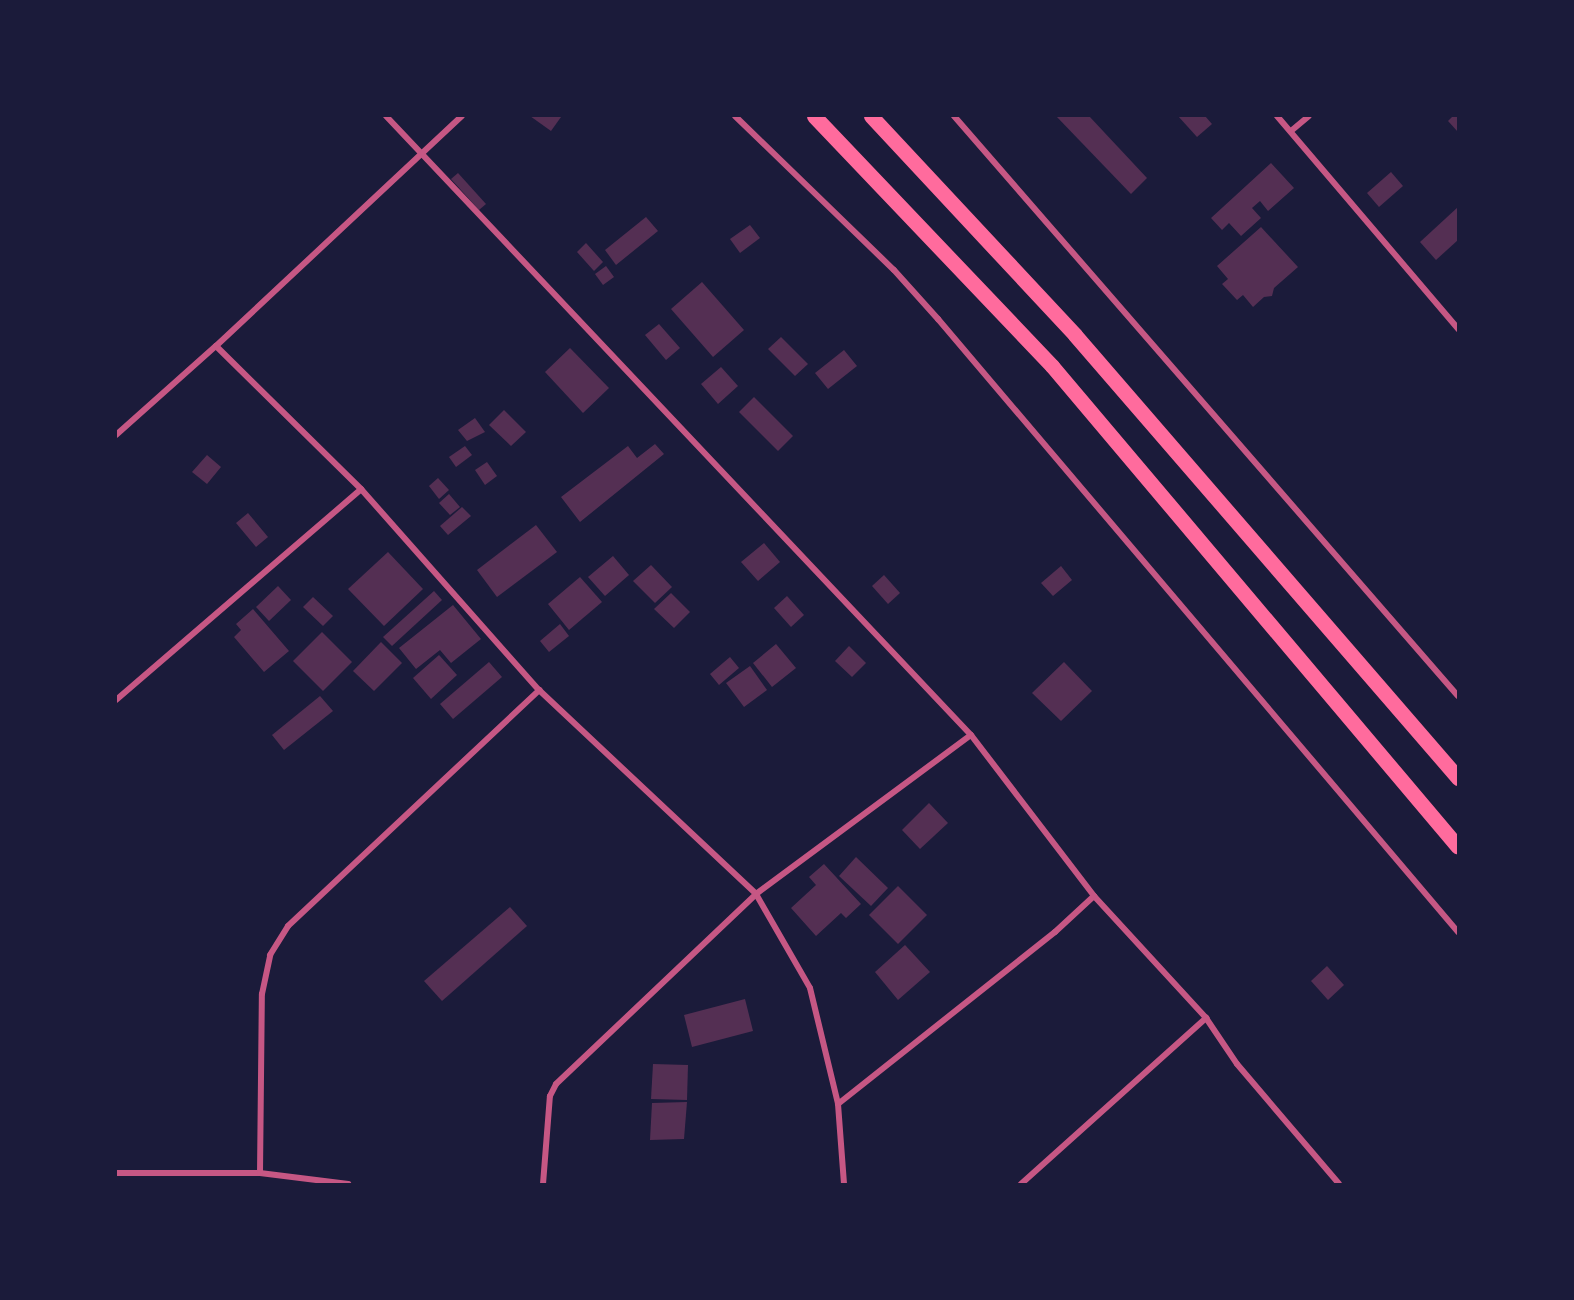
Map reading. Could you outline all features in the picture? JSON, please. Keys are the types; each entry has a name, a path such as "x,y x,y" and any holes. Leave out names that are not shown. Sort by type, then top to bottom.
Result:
{"main road":[{"path":"814,116 1052,366 1458,847"},
{"path":"871,116 1075,335 1458,778"}],"street":[{"path":"386,116 970,735 1094,896 1206,1018 1237,1064 1340,1185"},
{"path":"116,435 216,346 420,152 462,116"},
{"path":"735,116 938,319 1458,932"},
{"path":"954,116 1458,696"},
{"path":"1277,116 1458,329"},
{"path":"1291,131 1309,116"},
{"path":"216,346 361,489 539,690 756,894 810,988 838,1104 844,1185"},
{"path":"116,699 361,489"},
{"path":"260,1173 262,994 270,956 288,926 539,690"},
{"path":"543,1185 550,1096 556,1084 756,894 970,735"},
{"path":"838,1104 1055,932 1094,896"},
{"path":"1021,1185 1206,1018"},
{"path":"116,1173 260,1173 348,1185"}],"building":[{"path":"530,116 559,116 561,117 551,131"},
{"path":"1056,116 1089,116 1147,178 1131,194"},
{"path":"1178,116 1205,116 1212,124 1197,137"},
{"path":"1453,116 1458,116 1458,132 1448,121"},
{"path":"1271,163 1294,188 1268,211 1260,201 1252,208 1261,218 1241,236 1229,223 1222,230 1211,218"},
{"path":"1391,172 1403,186 1379,207 1367,193"},
{"path":"458,173 486,204 479,210 451,179"},
{"path":"1458,207 1458,240 1436,260 1420,242"},
{"path":"646,217 658,231 616,265 605,250"},
{"path":"750,225 760,238 740,253 730,239"},
{"path":"1261,227 1298,267 1274,288 1272,296 1264,297 1253,307 1243,295 1237,300 1222,284 1228,279 1217,266"},
{"path":"586,243 603,262 594,271 577,252"},
{"path":"606,266 614,277 603,285 595,274"},
{"path":"702,282 744,330 713,357 671,309"},
{"path":"659,324 680,348 666,360 645,335"},
{"path":"781,337 808,364 795,376 768,349"},
{"path":"570,348 609,388 583,413 545,372"},
{"path":"844,350 857,366 828,389 815,373"},
{"path":"721,367 738,386 718,404 701,384"},
{"path":"754,397 793,436 778,451 739,412"},
{"path":"504,410 526,432 511,446 489,425"},
{"path":"475,418 485,432 467,441 458,430"},
{"path":"655,444 664,454 580,522 561,497 628,446 637,458"},
{"path":"465,446 472,455 456,467 449,457"},
{"path":"207,455 221,467 207,484 192,472"},
{"path":"487,462 497,476 485,485 475,470"},
{"path":"438,478 449,490 439,499 429,486"},
{"path":"449,494 460,507 450,515 439,503"},
{"path":"462,507 471,516 448,535 440,526"},
{"path":"248,513 268,537 256,547 236,523"},
{"path":"536,525 557,552 497,597 477,570"},
{"path":"764,543 780,562 758,581 741,562"},
{"path":"388,552 423,589 384,626 348,589"},
{"path":"613,556 629,575 605,596 588,577"},
{"path":"651,565 672,587 655,603 633,581"},
{"path":"1061,566 1072,580 1053,596 1041,583"},
{"path":"884,575 900,593 888,604 872,586"},
{"path":"580,577 602,602 569,630 548,604"},
{"path":"278,586 291,600 269,621 256,607"},
{"path":"434,591 442,600 392,646 383,637"},
{"path":"671,593 690,612 674,628 654,609"},
{"path":"787,596 804,615 791,627 774,608"},
{"path":"313,597 333,616 323,626 303,607"},
{"path":"453,605 481,639 451,663 440,650 416,669 399,648"},
{"path":"253,609 289,651 264,672 234,637 241,630 236,624"},
{"path":"560,624 569,636 549,652 540,641"},
{"path":"322,632 352,662 323,691 293,661"},
{"path":"381,642 402,663 374,691 353,671"},
{"path":"776,644 796,668 772,687 753,663"},
{"path":"849,646 866,663 852,677 835,661"},
{"path":"439,655 457,675 431,699 413,678"},
{"path":"730,657 739,668 719,685 710,674"},
{"path":"489,662 502,677 453,719 440,704"},
{"path":"1064,662 1092,691 1061,721 1032,693"},
{"path":"750,666 767,690 744,707 726,683"},
{"path":"320,696 333,711 284,750 272,735"},
{"path":"929,803 948,823 920,849 902,830"},
{"path":"856,857 888,888 871,906 839,876"},
{"path":"824,864 861,904 846,918 841,913 816,936 791,908 816,885 809,877"},
{"path":"898,886 927,915 898,944 869,915"},
{"path":"510,907 527,926 442,1001 424,981"},
{"path":"905,945 930,972 898,1000 875,972"},
{"path":"1327,966 1344,985 1328,1000 1311,981"},
{"path":"745,999 753,1031 692,1047 684,1015"},
{"path":"653,1064 688,1065 687,1100 651,1099"},
{"path":"687,1102 684,1139 650,1140 652,1103"}]}
